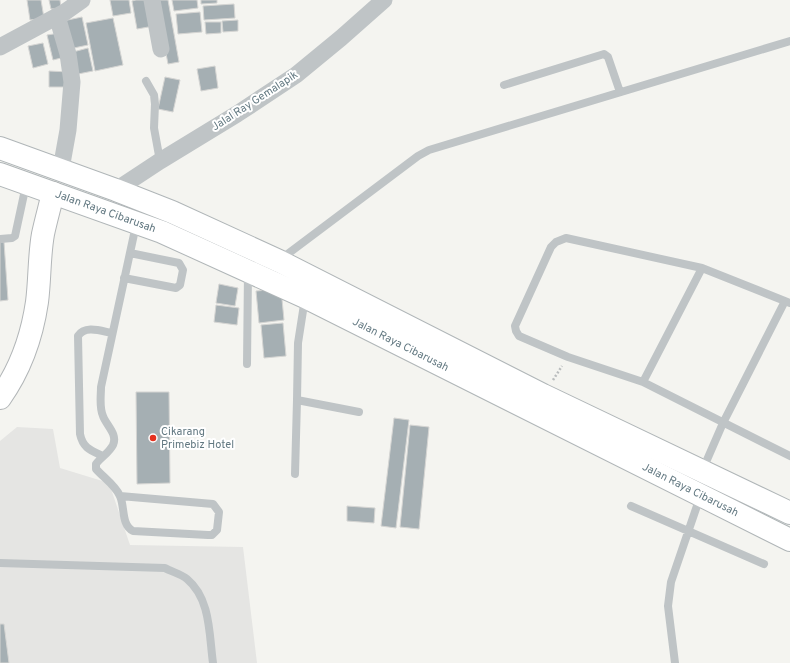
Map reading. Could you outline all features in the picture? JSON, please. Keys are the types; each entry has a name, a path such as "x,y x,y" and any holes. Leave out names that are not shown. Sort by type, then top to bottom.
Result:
{"main road":[{"name":"Jalan Raya Cibarusah","path":"0,148 62,169 172,212 279,261 543,395 790,514"},
{"name":"Jalan Raya Cibarusah","path":"0,174 137,222 305,297 790,540"},
{"path":"110,212 116,190"},
{"path":"0,398 8,386 23,356 33,327 43,235 53,193"}],"street":[{"path":"0,47 57,16 82,0"},
{"path":"152,0 161,49"},
{"name":"Jalal Ray Gemalapik","path":"116,190 296,75 378,2"},
{"path":"57,16 68,54 72,82 68,130 62,169"}],"lane":[{"path":"279,261 418,156 429,150 790,41"},
{"path":"504,85 604,54 608,57 620,92"},
{"path":"146,81 154,95 154,128 160,161"},
{"path":"0,239 12,238 15,236 26,182"},
{"path":"120,496 213,504 218,512 217,530 212,535 133,531 127,526 120,496 115,487 96,469 96,464 109,451 114,440 114,435 102,416 101,387 137,222"},
{"path":"702,471 724,423 787,302 702,268 566,238 556,242 551,247 515,326 519,336 568,357 643,382 724,423 790,456"},
{"path":"124,278 176,288 180,285 183,270 179,263 130,253"},
{"path":"643,382 702,268"},
{"path":"247,364 248,272"},
{"path":"294,474 298,343 305,297"},
{"path":"103,456 87,448 83,444 80,434 78,336 84,330 112,333"},
{"path":"297,400 359,412"},
{"path":"675,663 668,606 671,582 701,496"},
{"path":"631,506 764,564"},
{"path":"0,563 165,568 186,578 198,590 206,608 213,663"}],"path":[{"path":"543,395 568,357"}],"shaded area":[{"path":"17,427 53,429 60,468 109,483 130,545 243,547 257,663 0,663 0,441"}],"building":[{"path":"27,0 41,0 44,18 30,20"},
{"path":"49,0 60,0 61,8 51,9"},
{"path":"110,0 129,0 131,13 113,16"},
{"path":"149,0 154,26 137,29 132,1"},
{"path":"156,0 168,0 179,62 168,64"},
{"path":"172,0 197,0 198,8 174,11"},
{"path":"201,0 217,0 217,3 201,4"},
{"path":"234,4 235,18 204,20 203,6"},
{"path":"200,12 202,32 178,34 176,14"},
{"path":"82,17 88,45 69,49 63,21"},
{"path":"113,18 123,65 95,71 86,23"},
{"path":"238,20 238,31 223,32 222,21"},
{"path":"205,22 221,22 221,33 206,34"},
{"path":"60,33 65,57 53,60 47,35"},
{"path":"43,43 48,64 33,68 28,46"},
{"path":"88,48 93,71 78,74 73,52"},
{"path":"215,66 218,88 201,91 197,69"},
{"path":"49,71 69,72 69,87 49,87"},
{"path":"165,77 180,80 173,112 158,109"},
{"path":"0,242 4,242 8,300 0,301"},
{"path":"219,284 238,288 235,306 216,303"},
{"path":"281,289 284,320 259,323 256,291"},
{"path":"216,305 239,308 237,325 214,322"},
{"path":"283,323 286,356 264,358 261,325"},
{"name":"Cikarang Primebiz Hotel","path":"136,392 169,392 170,483 137,484"},
{"path":"394,418 409,420 396,528 381,526"},
{"path":"410,425 429,427 419,529 400,527"},
{"path":"347,506 375,508 374,523 347,521"},
{"path":"0,624 4,624 9,663 0,663"}],"place":[{"name":"Cikarang Primebiz Hotel","path":"153,438"}]}
